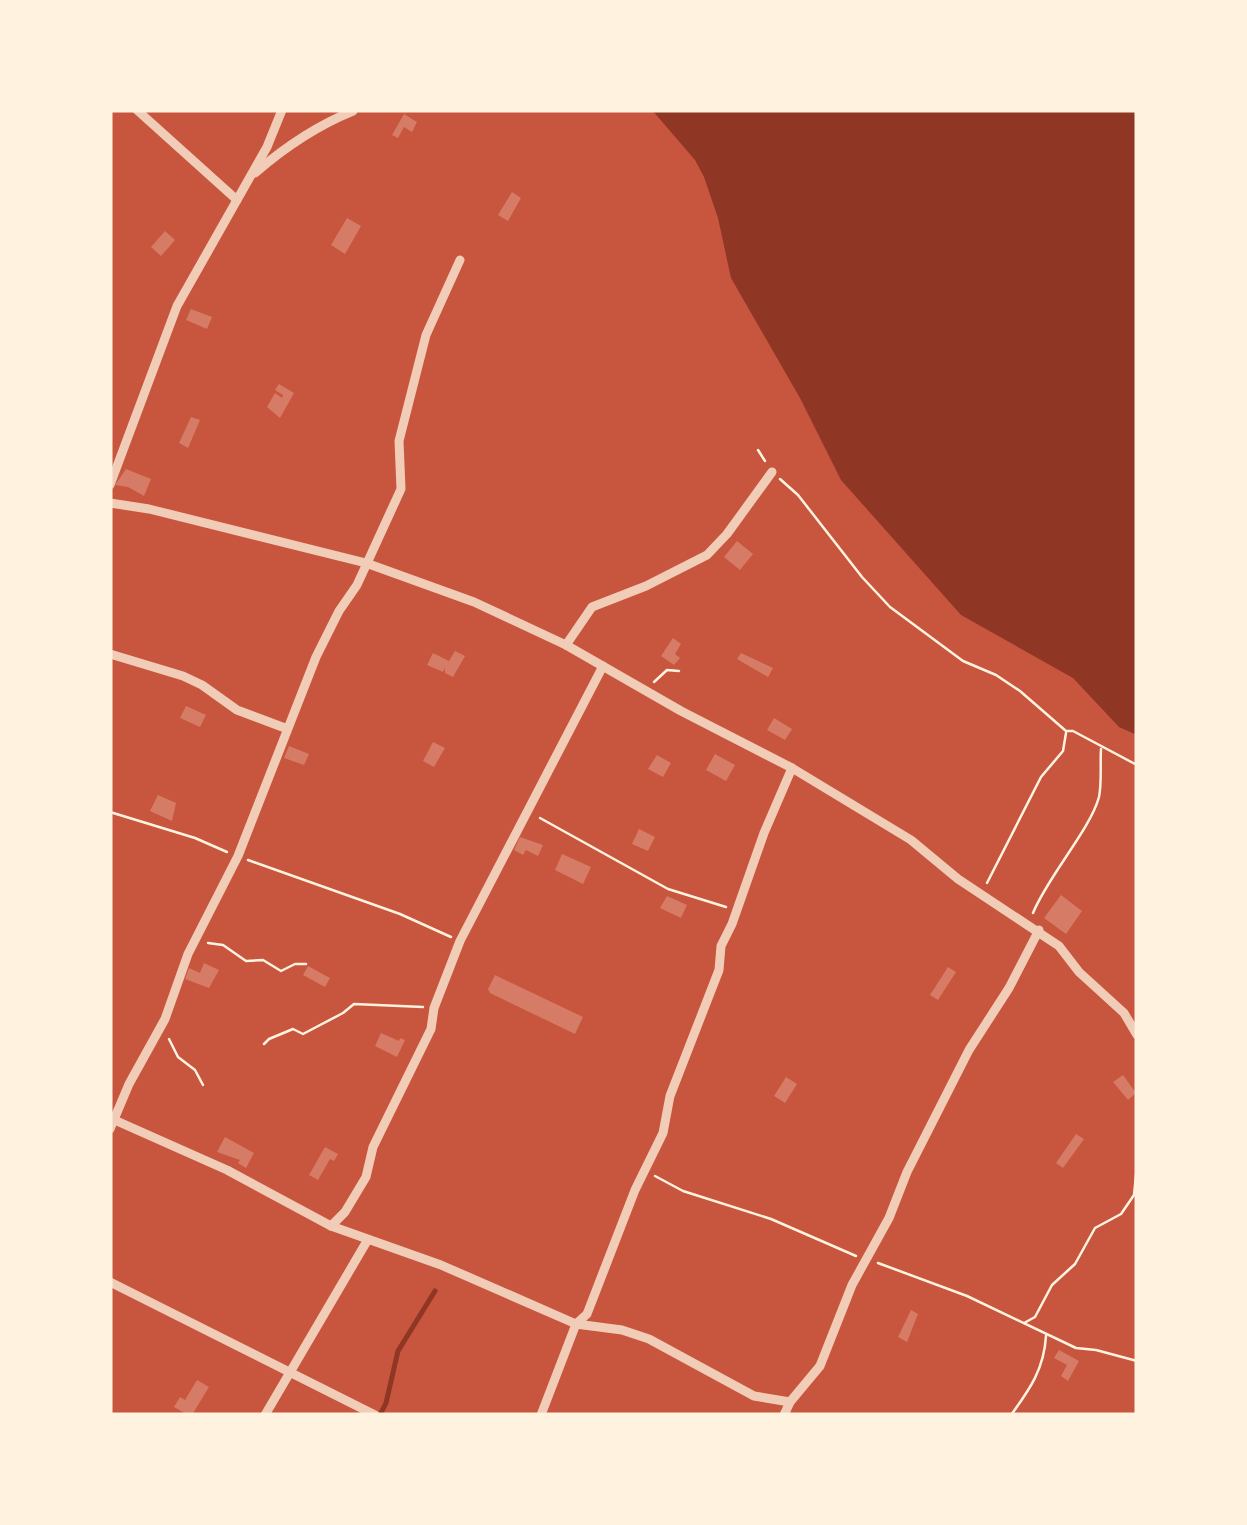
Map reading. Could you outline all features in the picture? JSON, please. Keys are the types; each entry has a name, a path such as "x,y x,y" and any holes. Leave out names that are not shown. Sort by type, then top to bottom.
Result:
{"street":[{"path":"137,110 237,200"},
{"path":"110,484 177,306 250,178 282,110"},
{"path":"250,178 284,148 353,110"},
{"path":"460,260 426,335 399,440 402,489 357,585 316,657 238,856 196,941 164,1019 111,1122 227,1170 367,1241 441,1265 576,1324 638,1334 754,1396 790,1402"},
{"path":"566,645 592,607 646,586 706,555 737,522 772,472"},
{"path":"110,503 149,509 366,563 474,602 566,645 792,768 910,840 958,879 1038,930 1110,997 1137,1036"},
{"path":"110,654 202,684 237,710 286,728"},
{"path":"331,1226 345,1212 366,1177 373,1147 431,1029 434,1008 460,941 603,666"},
{"path":"541,1415 576,1324 587,1314 664,1133 670,1096 719,970 721,946 792,768"},
{"path":"784,1415 820,1366 852,1286 970,1050 1009,988 1038,930"},
{"path":"265,1415 367,1241"},
{"path":"110,1282 375,1415"}],"path":[{"path":"758,450 772,472 798,495 890,607 963,661 1020,691 1066,732 1073,731 1137,765"},
{"path":"648,692 658,675 667,670 680,671"},
{"path":"982,893 1032,792 1063,752 1066,732"},
{"path":"1028,924 1043,888 1094,810 1100,794 1101,748"},
{"path":"525,811 668,889 707,904 737,909"},
{"path":"110,812 302,877 460,941"},
{"path":"196,941 216,942 246,960 264,960 281,971 294,964 306,964"},
{"path":"264,1044 293,1029 303,1034 343,1013 350,1005 362,1002 434,1008"},
{"path":"164,1019 166,1036 178,1057 195,1070 203,1084"},
{"path":"1023,1324 1035,1316 1052,1285 1075,1264 1095,1228 1122,1214 1134,1195 1137,1166"},
{"path":"645,1170 683,1190 771,1219 967,1296 1076,1348 1137,1361"},
{"path":"1010,1415 1036,1381 1044,1359 1046,1334"}],"shaded area":[{"path":"652,110 1137,110 1137,735 1119,727 1073,678 961,615 841,480 800,398 731,278 704,177 695,160"}],"building":[{"path":"404,114 417,122 412,132 404,127 398,138 392,135"},
{"path":"512,192 521,198 508,221 498,215"},
{"path":"347,218 361,226 345,254 331,245"},
{"path":"165,231 175,240 161,256 151,247"},
{"path":"191,309 212,317 207,329 186,320"},
{"path":"279,384 294,393 280,418 267,407 275,393 282,398 275,390"},
{"path":"191,417 200,420 188,448 179,443"},
{"path":"126,469 151,479 144,496 115,485"},
{"path":"737,541 753,554 740,570 724,557"},
{"path":"673,638 681,644 675,654 680,658 674,665 661,656"},
{"path":"455,651 465,656 453,677 445,673 445,668 443,672 427,665 433,653 449,661"},
{"path":"741,653 773,668 768,677 737,659"},
{"path":"186,706 206,715 200,727 180,718"},
{"path":"774,718 792,729 785,740 767,730"},
{"path":"433,742 445,748 434,767 423,761"},
{"path":"289,746 309,754 304,765 284,758"},
{"path":"715,754 735,765 726,781 706,770"},
{"path":"657,755 671,763 663,777 648,769"},
{"path":"158,795 176,803 172,821 150,811"},
{"path":"639,829 655,837 648,851 632,844"},
{"path":"520,837 543,845 538,856 514,850"},
{"path":"562,854 591,867 583,884 555,870"},
{"path":"1061,895 1082,911 1066,934 1044,918"},
{"path":"667,896 687,905 681,918 660,908"},
{"path":"204,963 219,970 209,988 185,979 189,968 200,973"},
{"path":"308,966 330,978 325,987 303,975"},
{"path":"948,967 956,972 938,1000 930,995"},
{"path":"495,975 583,1017 575,1034 490,993"},
{"path":"381,1033 405,1040 397,1057 375,1046"},
{"path":"1123,1075 1136,1093 1128,1100 1113,1082"},
{"path":"786,1077 797,1084 785,1103 774,1096"},
{"path":"1076,1134 1084,1139 1063,1168 1056,1163"},
{"path":"225,1137 254,1153 246,1168 238,1163 240,1160 217,1152"},
{"path":"325,1147 338,1154 334,1161 330,1159 318,1180 309,1175"},
{"path":"911,1310 918,1314 907,1342 898,1337"},
{"path":"1059,1350 1079,1361 1068,1381 1061,1376 1067,1365 1054,1358"},
{"path":"197,1380 209,1387 192,1415 188,1415 174,1407 180,1397 185,1400"}],"waterway":[{"path":"380,1415 398,1351 435,1291"}]}
